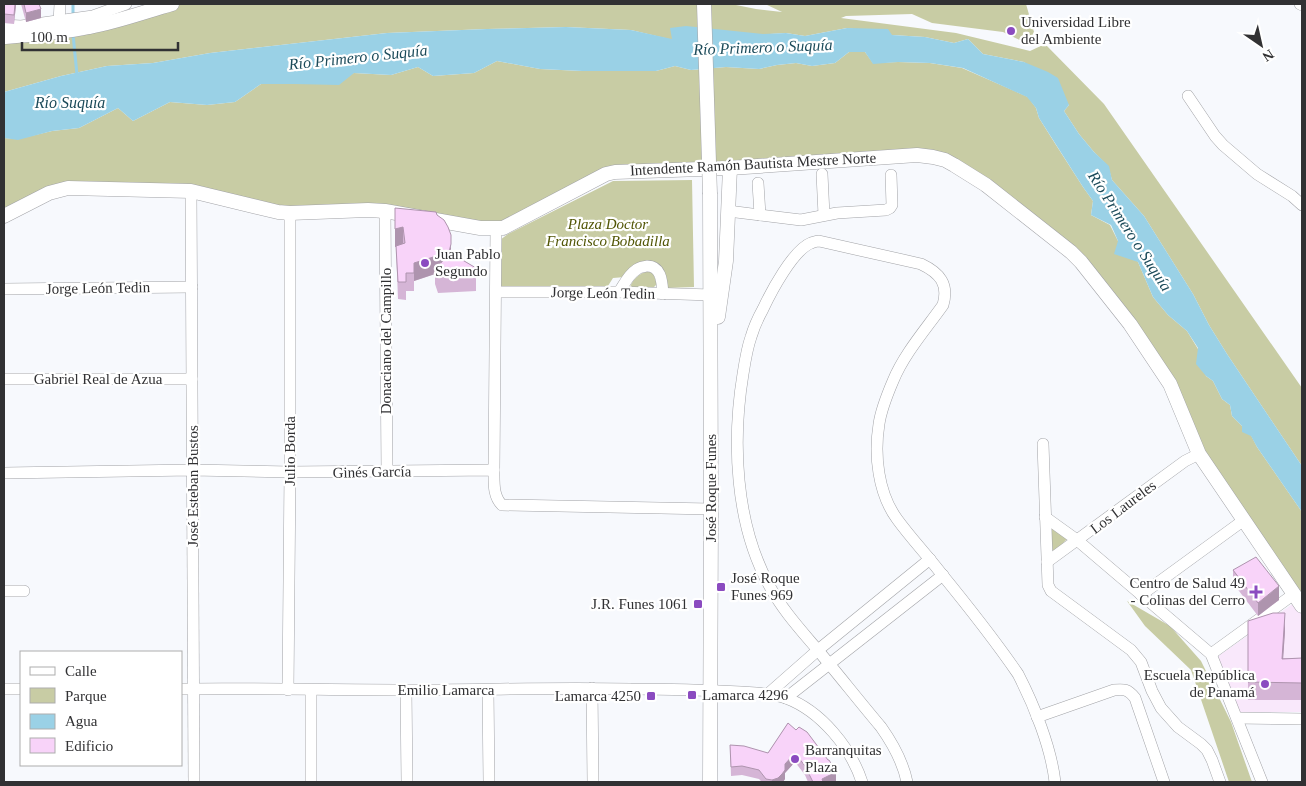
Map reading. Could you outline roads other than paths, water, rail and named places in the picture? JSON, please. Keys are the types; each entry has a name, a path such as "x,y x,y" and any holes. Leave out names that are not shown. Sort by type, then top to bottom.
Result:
{"main road":[{"path":"4,37 63,24 91,22 172,4"},
{"name":"José Roque Funes","path":"704,4 711,295 710,782"},
{"name":"Intendente Ramón Bautista Mestre Norte","path":"4,216 50,193 68,188 191,191 278,212 385,211 480,228 496,229 503,228 606,174 616,172 730,168 917,155 933,157 954,165 986,185 1081,262 1130,324 1170,384 1200,454 1302,606"},
{"path":"710,365 726,261 730,168"}],"street":[{"path":"4,25 63,24 60,4"},
{"path":"91,22 126,4"},
{"path":"1188,96 1223,145 1257,174 1292,196 1302,205"},
{"path":"822,174 824,215"},
{"path":"728,211 801,220 837,213 886,210 892,205 891,176"},
{"path":"758,183 760,215"},
{"name":"José Esteban Bustos","path":"191,191 192,470 187,688 194,782"},
{"name":"Donaciano del Campillo","path":"385,211 387,472"},
{"name":"Julio Borda","path":"288,690 290,213"},
{"path":"496,229 494,470 496,498 502,505 711,509"},
{"path":"907,782 906,774 892,743 881,727 780,603 760,567 743,508 738,437 741,388 750,338 773,288 803,248 811,242 819,241 921,264 936,272 940,279 946,294 943,305 902,364 894,380 879,424 877,446 880,480 889,506 896,518 943,575 1018,674 1047,747 1054,782"},
{"path":"620,292 635,270 650,266 661,276 662,294"},
{"name":"Jorge León Tedin","path":"4,289 192,287"},
{"name":"Jorge León Tedin","path":"496,292 620,292 711,295"},
{"name":"Gabriel Real de Azua","path":"4,379 192,379"},
{"path":"1043,444 1048,585 1051,591 1136,655 1141,662 1152,692 1161,708 1178,727 1207,750 1220,782"},
{"name":"Los Laureles","path":"1047,562 1185,460 1200,454"},
{"name":"Ginés García","path":"4,473 192,470 387,472 494,470"},
{"path":"1045,517 1077,540 1211,654 1262,782"},
{"path":"1142,595 1244,520"},
{"path":"768,694 794,669 930,559"},
{"path":"786,698 943,575"},
{"path":"4,591 24,591"},
{"path":"1211,654 1294,594"},
{"name":"Emilio Lamarca","path":"187,688 288,690 592,688 711,690 768,694 786,698 802,706 829,727 840,739 853,759 862,782"},
{"path":"592,688 593,782"},
{"path":"4,689 20,689"},
{"path":"311,690 311,782"},
{"path":"406,690 407,782"},
{"path":"488,690 489,782"},
{"path":"1037,718 1114,690 1130,692 1135,698 1164,782"},
{"path":"1237,718 1302,719"}],"water":[{"name":"Río Suquía","path":"686,26 763,34 786,33 805,36 847,28 888,29 892,35 925,37 954,43 968,39 983,54 1024,62 1058,78 1069,105 1064,111 1079,134 1109,166 1112,180 1144,216 1193,294 1227,354 1302,466 1302,512 1251,436 1242,432 1242,426 1232,416 1230,405 1222,399 1213,381 1196,364 1198,348 1187,331 1168,315 1153,297 1138,262 1114,254 1118,241 1111,225 1091,215 1093,201 1039,118 1036,108 1027,97 963,68 930,63 898,62 873,64 865,52 849,52 835,63 812,66 796,63 759,69 726,67 691,70 675,66 656,71 582,71 540,69 497,61 474,73 433,76 418,67 391,75 354,73 339,85 261,84 235,102 207,105 170,102 133,121 118,108 79,128 52,131 18,140 4,138 4,92 61,76 107,66 153,63 210,53 387,33 566,27 631,30 672,39 670,28"}],"waterway":[{"path":"73,4 73,16"},
{"path":"73,34 77,75"}],"place":[{"name":"Universidad Libre del Ambiente","path":"1011,31"},
{"name":"Juan Pablo Segundo","path":"425,263"},
{"name":"José Roque Funes 969","path":"721,587"},
{"name":"Centro de Salud 49 - Colinas del Cerro","path":"1256,592"},
{"name":"J.R. Funes 1061","path":"698,604"},
{"name":"Escuela República de Panamá","path":"1265,684"},
{"name":"Lamarca 4296","path":"692,695"},
{"name":"Lamarca 4250","path":"651,696"},
{"name":"Barranquitas Plaza","path":"795,759"}],"water label":[{"name":"Río Primero o Suquía","path":"763,47"},
{"name":"Río Primero o Suquía","path":"358,57"},
{"name":"Río Primero o Suquía","path":"1130,231"}],"park label":[{"name":"Plaza Doctor Francisco Bobadilla","path":"608,232"}]}
